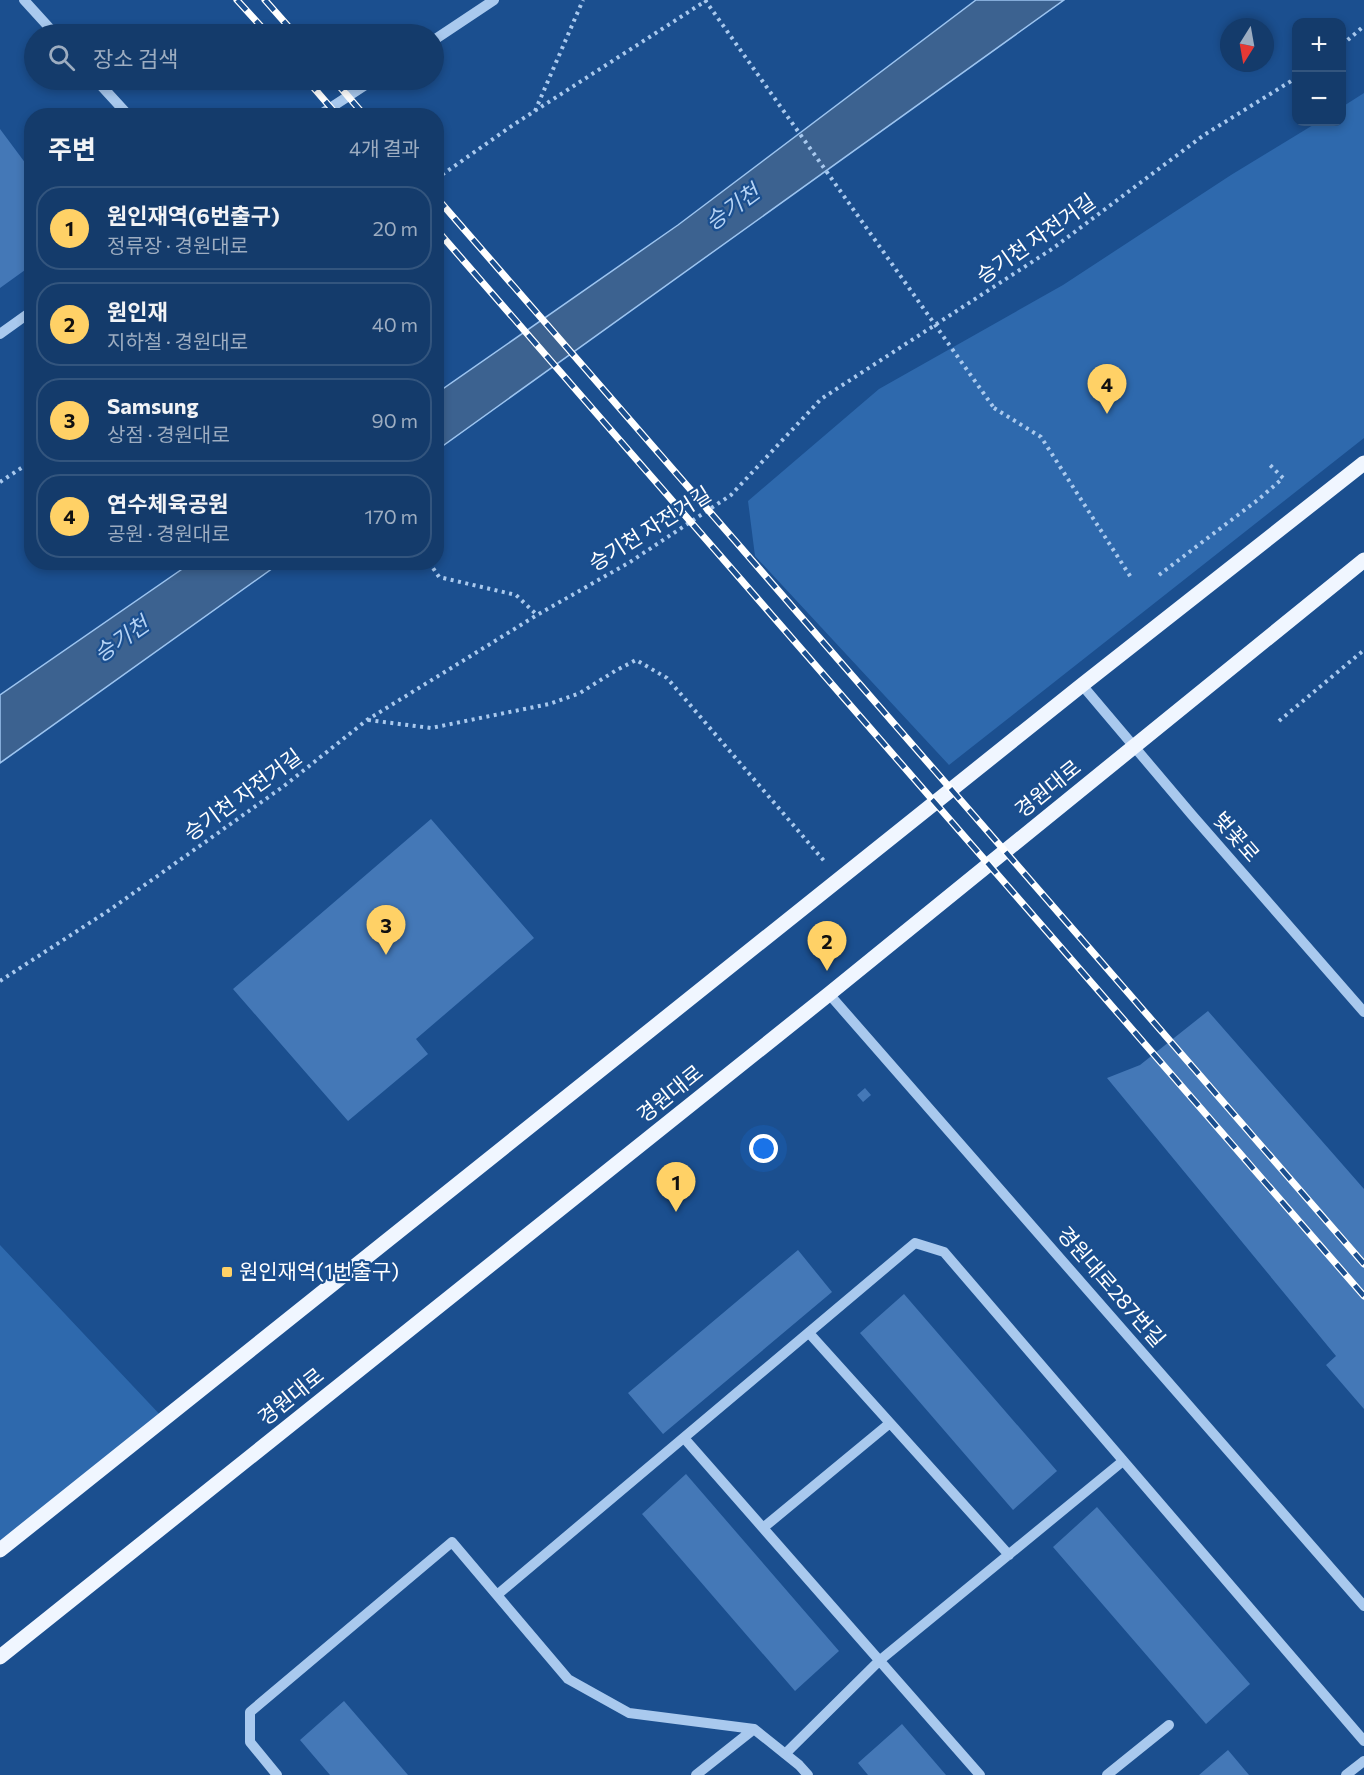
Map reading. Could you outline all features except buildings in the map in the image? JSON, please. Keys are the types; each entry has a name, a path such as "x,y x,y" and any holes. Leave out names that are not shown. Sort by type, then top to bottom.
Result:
{"main road":[{"path":"0,1550 839,878 1364,463"},
{"name":"경원대로","path":"0,1657 829,994 1364,560"}],"street":[{"path":"24,0 47,24"},
{"path":"444,33 494,0"},
{"path":"105,90 122,108"},
{"path":"330,108 358,90"},
{"path":"0,334 24,317"},
{"name":"벚꽃로","path":"1082,685 1364,1012"},
{"name":"경원대로287번길","path":"829,994 1364,1606"},
{"path":"497,1595 915,1243 944,1252 1364,1741"},
{"path":"809,1333 1009,1555"},
{"path":"763,1528 890,1424"},
{"path":"684,1438 980,1775"},
{"path":"785,1754 879,1661 1123,1461"},
{"path":"277,1775 250,1742 250,1712 452,1542 568,1679 629,1713 754,1729 808,1775"},
{"path":"1107,1775 1169,1725"},
{"path":"696,1775 754,1729"},
{"path":"1346,1775 1364,1761"}],"path":[{"path":"535,112 584,0"},
{"path":"444,174 706,0 994,408 1041,437 1131,579"},
{"path":"1346,41 1364,26"},
{"name":"승기천 자전거길","path":"0,981 111,909 284,786 367,720 537,615 630,562 731,495 821,399 1052,249 1204,135 1292,80"},
{"path":"1159,575 1283,478 1270,465"},
{"path":"0,482 24,466"},
{"path":"434,570 439,578 516,595 537,615"},
{"path":"1279,721 1364,650"},
{"path":"367,720 431,728 549,704 580,693 636,660 666,678 839,878"}],"shaded area":[{"path":"1364,93 1364,438 949,765 755,556 748,501 879,389 1063,285 1231,175 1311,126 1346,126 1346,104"},
{"path":"0,1245 164,1419 0,1550"}],"water":[{"name":"승기천","path":"976,0 1064,0 444,445 444,388 678,225"},
{"name":"승기천","path":"181,570 270,570 0,763 0,695"}],"railway":[{"path":"237,0 259,24"},
{"path":"265,0 286,24"},
{"path":"316,90 331,108"},
{"path":"343,90 358,108"},
{"path":"444,206 1364,1264"},
{"path":"444,238 1364,1296"}],"place":[{"name":"연수체육공원","path":"1107,414"},
{"name":"Samsung","path":"386,955"},
{"name":"원인재","path":"827,971"},
{"name":"원인재역(6번출구)","path":"676,1212"},
{"name":"원인재역(1번출구)","path":"227,1272"}]}
